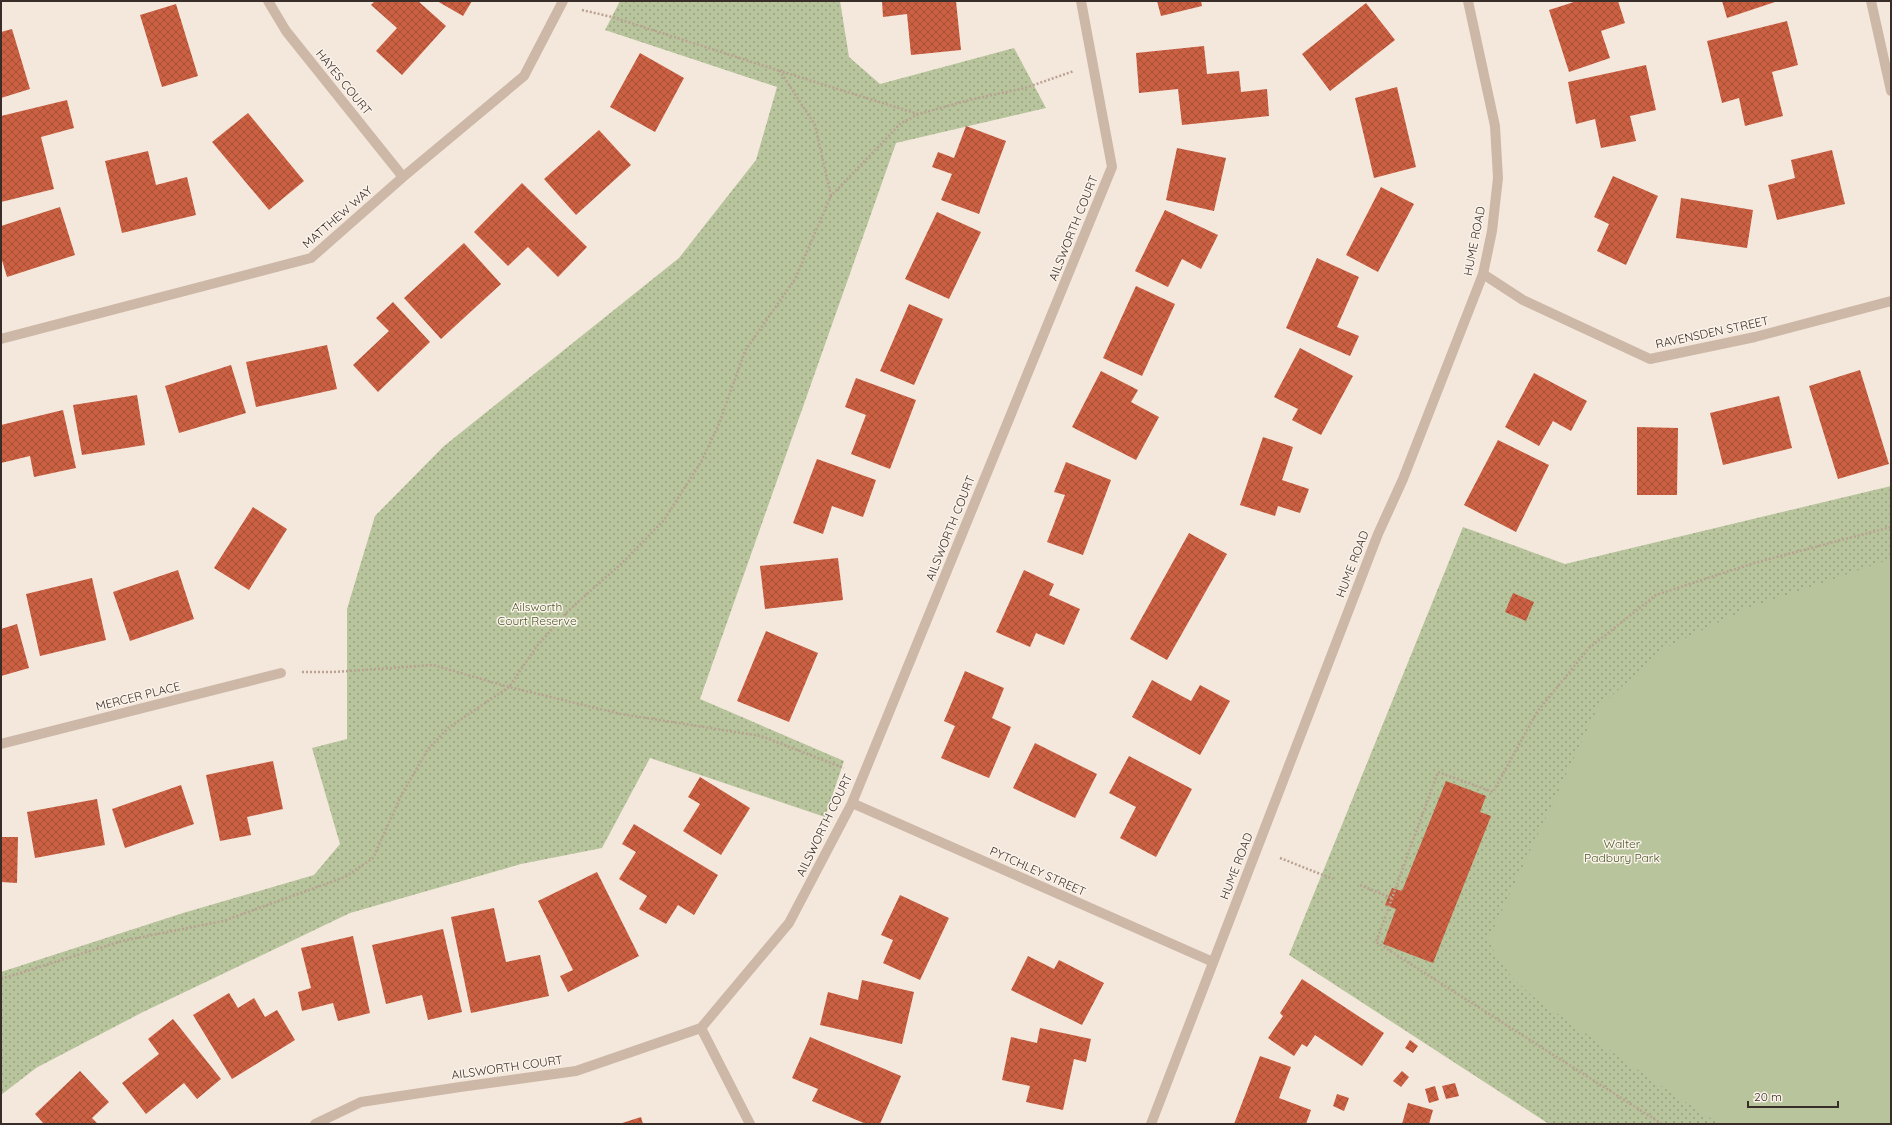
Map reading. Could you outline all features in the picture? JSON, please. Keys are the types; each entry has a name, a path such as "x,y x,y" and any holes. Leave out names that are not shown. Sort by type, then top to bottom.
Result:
{"street":[{"name":"HAYES COURT","path":"268,1 286,31 403,177"},
{"name":"AILSWORTH COURT","path":"315,1124 361,1102 576,1071 701,1028 789,923 852,803 1112,167 1081,1"},
{"name":"HUME ROAD","path":"1151,1124 1378,534 1403,479 1483,274 1492,231 1498,178 1495,126 1468,1"},
{"path":"1871,1 1891,91"},
{"name":"MATTHEW WAY","path":"1,339 311,258 403,177 524,76 563,3"},
{"name":"RAVENSDEN STREET","path":"1483,274 1523,300 1650,358 1755,337 1891,301"},
{"name":"MERCER PLACE","path":"1,744 281,672"},
{"name":"PYTCHLEY STREET","path":"852,803 1213,962"},
{"path":"701,1028 750,1124"}],"path":[{"path":"563,3 612,17 919,114"},
{"path":"1,979 122,941 223,921 345,878 373,858 402,794 428,749 448,728 509,687 537,646 570,609 622,563 668,513 702,462 720,424 745,352 795,279 831,196 901,123 919,114 969,100 1025,88 1093,64"},
{"path":"780,71 815,125 831,196"},
{"path":"1662,1124 1376,942 1438,772 1493,792 1537,712 1589,648 1656,595 1754,563 1891,527"},
{"path":"281,672 334,672 433,665 509,687 622,714 761,736 864,774"},
{"path":"1280,858 1333,879"},
{"path":"1360,885 1392,898"}],"green space":[{"name":"Ailsworth Court Reserve","path":"620,1 840,1 849,57 880,84 1014,48 1046,108 896,143 700,699 844,761 825,817 650,758 602,848 521,864 350,913 143,1012 36,1068 1,1095 1,972 183,913 314,875 340,844 312,748 347,739 347,609 375,516 444,446 679,258 756,160 777,87 605,30"},
{"name":"Walter Padbury Park","path":"1891,486 1891,1124 1549,1124 1289,955 1463,527 1565,564"},
{"path":"1891,559 1891,1124 1719,1124 1655,1082 1532,996 1512,977 1495,954 1489,938 1597,709 1665,648 1746,609"}],"building":[{"path":"375,1 418,1 446,26 402,75 376,51 397,28 371,5"},
{"path":"437,1 472,1 463,16"},
{"path":"882,1 956,1 961,50 911,55 907,14 883,17"},
{"path":"1157,1 1201,1 1202,6 1161,16"},
{"path":"1577,1 1618,1 1625,23 1601,31 1610,58 1569,72 1549,10"},
{"path":"1722,1 1778,1 1727,18"},
{"path":"1366,3 1395,40 1330,91 1302,54"},
{"path":"176,4 198,76 162,87 140,15"},
{"path":"1787,21 1798,65 1772,72 1783,116 1745,126 1739,98 1722,103 1707,41"},
{"path":"12,29 30,89 1,98 1,32"},
{"path":"1204,46 1207,74 1239,71 1241,92 1267,89 1269,116 1182,125 1178,89 1139,93 1136,53"},
{"path":"640,53 684,78 655,132 610,107"},
{"path":"1646,65 1656,110 1630,116 1636,141 1601,148 1595,119 1576,124 1568,82"},
{"path":"1397,87 1416,167 1374,178 1355,98"},
{"path":"67,100 74,128 41,137 54,189 1,202 1,116"},
{"path":"248,113 304,181 269,210 212,142"},
{"path":"966,126 1006,141 979,214 941,200 952,174 932,167 938,152 954,158"},
{"path":"599,130 631,165 576,215 544,179"},
{"path":"1177,148 1226,158 1214,211 1166,200"},
{"path":"1832,150 1845,204 1777,220 1768,185 1795,178 1791,160"},
{"path":"148,151 156,185 187,177 196,215 122,233 105,161"},
{"path":"1613,176 1658,196 1626,265 1597,251 1609,224 1594,217"},
{"path":"522,183 587,247 558,277 528,247 508,266 474,232"},
{"path":"1381,187 1414,204 1378,272 1346,255"},
{"path":"1681,198 1753,210 1747,248 1676,238"},
{"path":"60,207 75,255 7,277 1,257 1,226"},
{"path":"1165,210 1218,235 1201,269 1182,259 1168,287 1135,271"},
{"path":"937,212 981,232 949,299 905,279"},
{"path":"464,243 501,284 441,339 404,298"},
{"path":"1317,258 1359,277 1337,327 1359,336 1350,356 1286,328"},
{"path":"1136,286 1175,304 1142,376 1103,358"},
{"path":"393,302 430,342 378,392 353,365 389,331 376,318"},
{"path":"909,304 943,319 914,385 880,371"},
{"path":"327,345 337,389 256,407 246,362"},
{"path":"1300,348 1353,376 1321,435 1292,420 1298,409 1274,397"},
{"path":"231,365 246,413 179,433 165,386"},
{"path":"1860,370 1889,464 1838,479 1809,386"},
{"path":"1101,371 1138,390 1131,402 1159,417 1136,460 1072,427"},
{"path":"1534,373 1587,401 1571,431 1553,421 1539,446 1505,427"},
{"path":"856,378 916,400 890,469 851,454 866,415 845,407"},
{"path":"137,395 145,445 82,455 73,405"},
{"path":"1779,396 1792,448 1723,465 1710,413"},
{"path":"63,410 76,468 34,477 30,456 1,463 1,425"},
{"path":"1637,427 1678,428 1677,495 1637,495"},
{"path":"1263,437 1293,447 1282,480 1309,489 1300,513 1278,506 1275,516 1240,505"},
{"path":"1498,440 1549,465 1516,532 1464,505"},
{"path":"817,459 876,480 863,517 832,506 823,534 793,523"},
{"path":"1066,462 1111,480 1083,555 1047,542 1065,495 1054,492"},
{"path":"253,507 287,529 249,590 214,568"},
{"path":"1189,533 1227,554 1167,660 1130,639"},
{"path":"838,558 843,600 765,609 760,566"},
{"path":"178,570 194,619 130,641 113,592"},
{"path":"1024,570 1054,584 1049,595 1080,609 1064,645 1036,633 1030,647 996,632"},
{"path":"92,578 106,640 40,656 26,594"},
{"path":"1513,593 1534,602 1526,621 1505,612"},
{"path":"17,624 29,668 1,676 1,629"},
{"path":"766,631 818,653 789,722 737,701"},
{"path":"965,671 1004,688 992,718 1011,727 989,778 941,758 955,726 944,721"},
{"path":"1152,680 1191,701 1200,685 1230,701 1200,755 1132,717"},
{"path":"1035,743 1097,774 1075,818 1013,788"},
{"path":"1129,756 1192,789 1156,857 1120,838 1136,807 1109,793"},
{"path":"273,761 283,809 247,817 251,835 220,841 206,775"},
{"path":"700,777 750,808 721,855 683,831 700,804 688,797"},
{"path":"1446,781 1486,796 1480,812 1491,816 1433,963 1383,944 1396,909 1385,905 1392,888 1402,891"},
{"path":"181,785 194,824 125,848 112,809"},
{"path":"97,799 105,845 35,858 27,812"},
{"path":"634,824 718,875 694,915 678,905 666,924 639,909 647,896 619,879 636,852 622,844"},
{"path":"1,837 18,837 17,883 1,882"},
{"path":"597,872 639,956 568,992 560,976 573,970 538,901"},
{"path":"900,895 949,918 920,980 883,963 893,940 881,935"},
{"path":"494,908 506,962 540,955 549,996 471,1013 451,917"},
{"path":"443,929 462,1012 428,1020 422,995 386,1004 372,945"},
{"path":"353,936 370,1013 338,1021 333,1003 302,1011 298,992 311,988 301,948"},
{"path":"1028,956 1054,969 1059,960 1104,983 1082,1025 1011,990"},
{"path":"1302,979 1384,1033 1362,1066 1315,1035 1307,1047 1302,1044 1294,1056 1268,1038 1283,1016 1280,1013"},
{"path":"862,980 914,992 902,1044 820,1025 828,992 858,1000"},
{"path":"229,993 238,1008 254,998 265,1017 277,1010 295,1040 232,1079 193,1015"},
{"path":"173,1019 221,1079 197,1099 184,1083 146,1114 122,1083 159,1054 148,1039"},
{"path":"1040,1028 1091,1039 1086,1062 1074,1059 1063,1110 1026,1102 1030,1086 1002,1080 1011,1037 1037,1043"},
{"path":"810,1037 901,1076 880,1124 866,1124 812,1101 818,1089 792,1078"},
{"path":"1410,1040 1418,1046 1413,1053 1405,1048"},
{"path":"1260,1056 1291,1067 1279,1098 1311,1110 1306,1124 1234,1124"},
{"path":"80,1071 109,1102 92,1118 98,1124 44,1124 35,1114"},
{"path":"1402,1071 1409,1077 1401,1087 1393,1081"},
{"path":"1455,1083 1459,1096 1446,1099 1442,1086"},
{"path":"1435,1086 1439,1100 1429,1103 1425,1089"},
{"path":"1337,1094 1349,1098 1344,1111 1333,1106"},
{"path":"1408,1103 1433,1110 1429,1124 1402,1124"},
{"path":"641,1117 643,1124 619,1124"}]}
